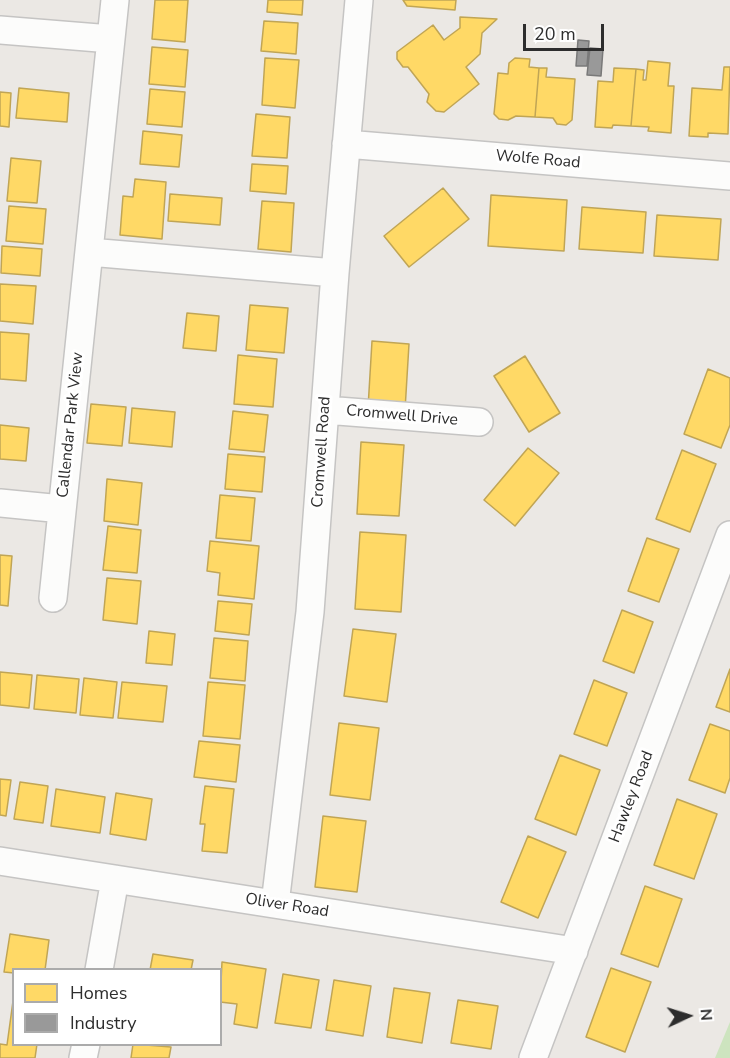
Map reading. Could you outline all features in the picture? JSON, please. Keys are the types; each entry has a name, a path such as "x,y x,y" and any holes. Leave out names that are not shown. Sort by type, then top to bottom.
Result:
{"street":[{"name":"Callendar Park View","path":"53,598 115,0"},
{"name":"Cromwell Road","path":"275,904 310,612 358,0"},
{"path":"0,30 111,39"},
{"name":"Wolfe Road","path":"346,144 730,176"},
{"path":"89,252 335,273"},
{"name":"Cromwell Drive","path":"325,410 479,422"},
{"path":"0,503 62,509"},
{"name":"Hawley Road","path":"533,1058 730,535"},
{"name":"Oliver Road","path":"0,861 574,951"},
{"path":"99,968 115,879"}],"green space":[{"path":"730,1022 730,1058 715,1058"}],"building: Homes":[{"path":"155,0 188,0 185,42 152,39"},
{"path":"268,0 303,0 302,15 267,12"},
{"path":"403,0 456,0 455,10 407,6"},
{"path":"460,17 497,19 482,33 480,54 466,67 479,84 444,112 436,111 427,102 429,94 408,67 403,67 397,59 397,52 433,25 444,40 460,28"},
{"path":"264,21 298,23 296,54 261,51"},
{"path":"152,47 188,50 185,87 149,84"},
{"path":"265,58 299,60 295,108 262,105"},
{"path":"515,58 530,59 529,67 539,68 535,117 516,116 508,120 499,119 494,114 498,73 508,74 509,63"},
{"path":"648,61 670,63 668,86 674,86 671,133 648,131 649,127 631,126 636,69 644,70 643,80 646,80"},
{"path":"724,67 730,67 728,134 708,133 708,137 689,136 692,88 722,90"},
{"path":"539,68 547,68 546,77 575,79 572,120 566,125 557,124 553,118 535,117"},
{"path":"614,68 636,69 631,126 595,127 598,81 613,82"},
{"path":"19,88 69,93 67,122 16,118"},
{"path":"150,89 185,92 182,127 147,124"},
{"path":"0,92 11,93 9,127 0,126"},
{"path":"256,114 290,117 287,158 252,156"},
{"path":"143,131 182,135 179,167 140,164"},
{"path":"11,158 41,161 37,203 7,201"},
{"path":"252,164 288,166 286,194 250,191"},
{"path":"135,179 166,182 162,239 120,235 123,196 133,197"},
{"path":"443,188 469,219 409,267 384,236"},
{"path":"170,194 222,198 220,225 168,221"},
{"path":"491,195 567,200 564,251 488,246"},
{"path":"262,201 294,203 291,252 258,249"},
{"path":"9,206 46,209 43,244 6,241"},
{"path":"582,207 646,212 643,253 579,249"},
{"path":"657,215 721,219 718,260 654,256"},
{"path":"2,246 42,249 40,276 1,273"},
{"path":"0,284 36,286 33,324 0,321"},
{"path":"250,305 288,308 284,353 246,350"},
{"path":"187,313 219,316 216,351 183,348"},
{"path":"0,332 29,334 26,381 0,379"},
{"path":"372,341 409,344 405,410 368,408"},
{"path":"238,355 277,359 273,407 234,404"},
{"path":"525,356 560,413 529,432 494,376"},
{"path":"708,369 730,378 730,425 721,448 684,434"},
{"path":"91,404 126,407 122,446 87,443"},
{"path":"132,408 175,412 172,447 129,443"},
{"path":"233,411 268,415 264,452 229,449"},
{"path":"0,425 29,428 26,461 0,459"},
{"path":"361,442 404,445 399,516 357,514"},
{"path":"528,448 559,473 515,526 484,500"},
{"path":"682,450 716,464 690,532 656,519"},
{"path":"228,454 265,457 262,492 225,489"},
{"path":"107,479 142,483 138,525 104,521"},
{"path":"220,495 255,498 251,541 216,538"},
{"path":"108,526 141,530 137,573 103,570"},
{"path":"360,532 406,535 401,612 355,609"},
{"path":"647,538 679,549 659,602 628,591"},
{"path":"210,541 259,546 254,599 218,595 220,573 207,571"},
{"path":"0,555 12,556 8,606 0,605"},
{"path":"107,578 141,581 137,624 103,620"},
{"path":"218,601 252,604 249,635 215,631"},
{"path":"622,610 653,622 634,673 603,661"},
{"path":"353,629 396,634 387,702 344,696"},
{"path":"149,631 175,634 172,665 146,663"},
{"path":"214,638 248,641 245,681 210,678"},
{"path":"730,669 730,712 716,707"},
{"path":"0,672 32,675 29,708 0,705"},
{"path":"37,675 79,679 76,713 34,709"},
{"path":"84,678 117,682 113,718 80,715"},
{"path":"594,680 627,693 607,746 574,734"},
{"path":"122,682 167,686 163,722 118,718"},
{"path":"208,682 245,685 240,739 203,736"},
{"path":"339,723 379,728 370,800 330,795"},
{"path":"710,724 730,731 730,778 725,793 689,780"},
{"path":"199,741 240,745 236,782 194,777"},
{"path":"560,755 600,770 576,835 535,819"},
{"path":"0,779 11,780 6,816 0,815"},
{"path":"20,782 48,786 43,823 14,819"},
{"path":"205,786 234,789 227,853 202,851 205,824 200,824"},
{"path":"56,789 105,797 100,833 51,826"},
{"path":"116,793 152,799 146,840 110,834"},
{"path":"677,799 717,814 694,879 654,865"},
{"path":"323,816 366,821 357,892 315,887"},
{"path":"528,836 566,852 538,918 501,902"},
{"path":"645,886 682,899 658,967 621,954"},
{"path":"10,934 49,940 45,968 12,968 12,973 4,972"},
{"path":"153,954 193,960 191,968 150,968"},
{"path":"222,962 266,969 257,1028 234,1024 237,1004 222,1002"},
{"path":"611,968 651,982 625,1052 586,1037"},
{"path":"283,974 319,980 311,1028 275,1023"},
{"path":"334,980 371,986 363,1036 326,1030"},
{"path":"394,988 430,993 422,1043 387,1037"},
{"path":"458,1000 498,1006 491,1049 451,1043"},
{"path":"12,1008 12,1046 37,1046 35,1058 0,1058 0,1044 7,1045"},
{"path":"133,1046 171,1047 169,1058 131,1058"}],"building: Industry":[{"path":"578,40 589,41 587,66 576,66"},
{"path":"590,48 603,49 601,76 587,75"}]}
